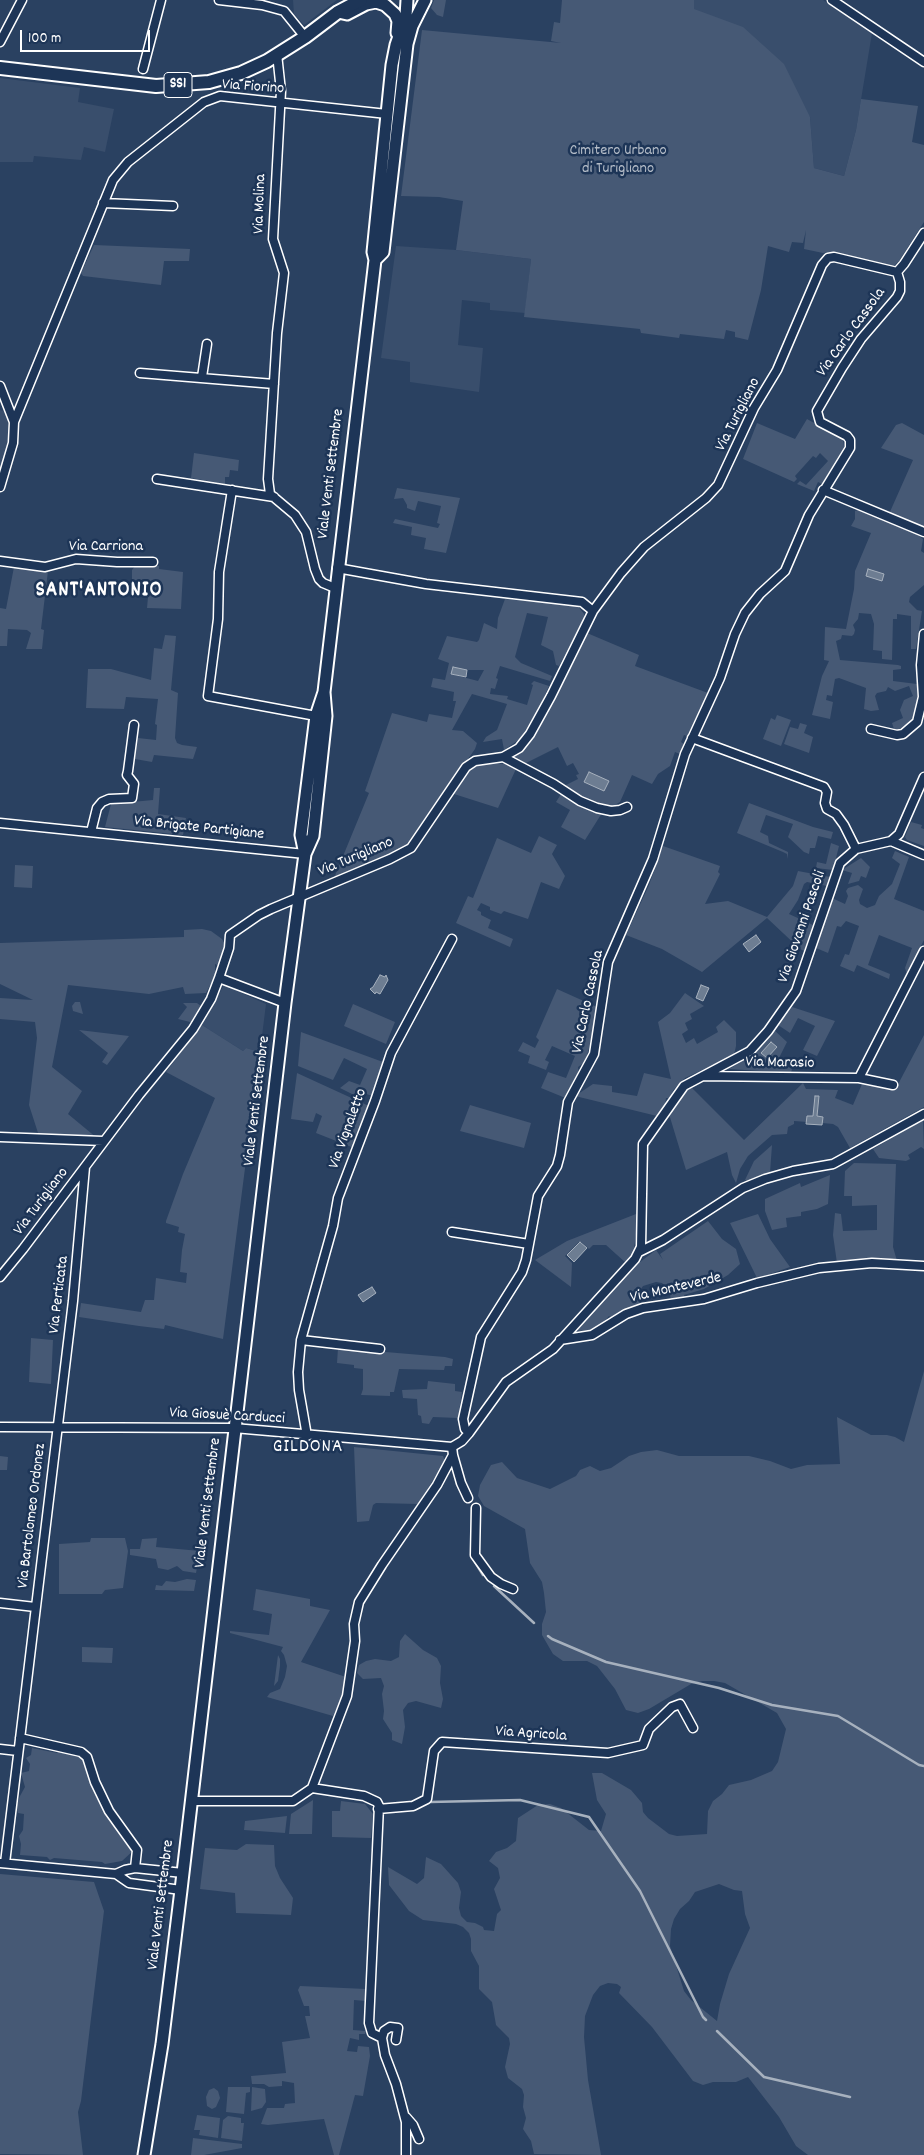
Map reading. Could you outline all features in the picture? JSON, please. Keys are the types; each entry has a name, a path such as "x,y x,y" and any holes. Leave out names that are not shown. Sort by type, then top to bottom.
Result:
{"main road":[{"name":"SS1","path":"338,12 348,0"},
{"name":"SS1","path":"0,68 139,84 170,86 209,82 241,72 277,54 305,37 338,12 361,0"},
{"name":"Viale Venti Settembre","path":"144,2155 160,2052 181,1890 234,1428 299,898 305,854 314,827 326,716 324,692 337,568 375,260 373,252 387,114 396,45 406,16 407,0"},
{"name":"Viale Venti Settembre","path":"375,260 382,252 407,44 412,26 425,0"},
{"path":"338,12 352,13 366,4 376,2 385,5 392,10 398,22 396,45"},
{"name":"Viale Venti Settembre","path":"305,854 301,835 316,716 324,692"}],"street":[{"path":"0,42 22,0"},
{"path":"143,69 161,0"},
{"path":"219,0 262,5 284,11 305,37"},
{"path":"832,0 924,62"},
{"name":"Via Molina","path":"274,497 269,489 268,465 284,273 273,239 281,90 277,54"},
{"name":"Via Fiorino","path":"14,422 103,203 119,171 204,102 220,96 387,114"},
{"path":"103,203 173,206"},
{"name":"Via Carlo Cassola","path":"469,1432 465,1429 463,1419 481,1337 522,1272 538,1196 557,1166 560,1155 568,1102 594,1054 608,962 653,859 682,762 720,678 744,613 760,594 785,572 803,527 823,490 850,448 851,443 847,436 820,422 817,411 861,340 897,296 900,291 900,282 897,272 924,233"},
{"name":"Via Turigliano","path":"0,1277 103,1141 193,1029 211,999 220,978 229,948 230,935 259,915 390,859 410,848 466,767 475,761 503,757 519,748 530,734 557,685 593,611 621,573 644,547 701,502 718,485 754,408 777,370 822,265 828,258 834,257 897,272"},
{"path":"202,377 207,344"},
{"path":"140,372 274,384"},
{"path":"0,386 14,422 13,443 0,487"},
{"path":"157,479 274,497 295,515 306,532 319,579 323,583 335,588"},
{"path":"232,490 219,572 217,628 208,696 316,716"},
{"path":"823,490 924,532"},
{"name":"Via Carriona","path":"0,561 45,567 76,559 154,562"},
{"path":"337,568 426,584 582,602 593,611"},
{"path":"871,729 897,735 903,734 917,722 923,697 921,665 924,634"},
{"name":"Via Brigate Partigiane","path":"91,832 97,808 102,802 109,799 132,798 134,784 128,775 128,771 134,725"},
{"path":"692,738 826,789 825,803 827,809 836,814 844,825 856,849 891,841 898,834 924,777"},
{"path":"503,757 554,784 580,801 597,808 611,811 627,807"},
{"name":"Via Brigate Partigiane","path":"0,823 305,854"},
{"path":"891,841 924,855"},
{"name":"Via Giovanni Pascoli","path":"638,1253 641,1246 643,1144 684,1086 750,1051 758,1044 789,1002 796,991 840,863 856,849"},
{"name":"Via Vignaletto","path":"307,1436 299,1390 298,1372 301,1340 333,1226 338,1198 375,1101 389,1056 452,939"},
{"path":"859,1078 924,950"},
{"path":"220,978 286,1003"},
{"name":"Via Marasio","path":"701,1076 859,1078 893,1086"},
{"path":"191,1801 293,1801 312,1788 347,1696 355,1641 354,1624 359,1602 382,1564 438,1485 453,1451 506,1382 544,1356 635,1259 638,1253 648,1246 664,1240 743,1188 765,1179 833,1164 924,1114"},
{"path":"0,1137 103,1141"},
{"name":"Via Perticata","path":"58,1427 80,1246 85,1167"},
{"path":"452,1232 529,1244"},
{"name":"Via Monteverde","path":"560,1340 592,1335 626,1314 638,1310 666,1303 704,1299 757,1282 819,1268 872,1263 924,1266"},
{"path":"301,1340 380,1349"},
{"name":"Via Giosuè Carducci","path":"0,1427 234,1428 453,1451"},
{"name":"Via Bartolomeo Ordonez","path":"3,1863 58,1427"},
{"path":"453,1451 461,1483 468,1498"},
{"path":"476,1508 473,1549 475,1555 491,1577 513,1589"},
{"name":"Via Bartolomeo Ordonez","path":"0,1603 35,1608"},
{"name":"Via Agricola","path":"378,1808 413,1806 427,1799 434,1751 442,1742 608,1753 643,1745 650,1729 672,1707 680,1704 693,1728"},
{"path":"20,1738 81,1752 87,1757 95,1782 109,1811 137,1850 135,1868"},
{"path":"0,1749 18,1751"},
{"path":"312,1788 364,1796 377,1802 369,2023 372,2032 382,2038"},
{"path":"3,1863 116,1874 129,1883 181,1890"},
{"path":"116,1874 135,1868 183,1873"},
{"path":"396,2040 398,2028 390,2027 384,2031 382,2038 385,2055 404,2112 406,2155"},
{"path":"404,2112 413,2124 419,2139"}],"shaded area":[{"path":"293,0 337,0 304,25 294,14"},
{"path":"694,0 823,0 872,33 856,130 844,176 814,168 810,117 693,9"},
{"path":"0,78 80,88 78,102 114,109 105,152 84,147 81,160 34,156 33,162 0,162"},
{"path":"396,246 456,250 531,259 525,313 490,310 490,303 462,300 458,345 483,348 479,392 410,382 410,362 381,358"},
{"path":"0,410 7,412 9,435 0,472"},
{"path":"868,569 884,574 882,581 866,576"},
{"path":"453,667 467,670 466,677 451,674"},
{"path":"589,772 609,781 604,791 584,782"},
{"path":"756,935 761,942 749,952 743,944"},
{"path":"380,975 385,977 386,975 388,980 380,994 376,992 375,994 370,989"},
{"path":"224,985 266,1004 260,1052 246,1048 243,1051 202,1025"},
{"path":"701,985 709,988 703,1001 696,998"},
{"path":"771,1042 777,1047 767,1058 761,1053"},
{"path":"815,1096 819,1096 817,1116 823,1117 822,1125 806,1124 807,1116 813,1116"},
{"path":"580,1242 587,1248 574,1262 567,1255"},
{"path":"372,1287 376,1293 363,1302 358,1295"}],"green space":[{"path":"434,0 446,0 443,17 437,15 431,8"},
{"name":"Cimitero Urbano di Turigliano","path":"562,0 694,0 694,9 743,27 784,64 810,117 814,168 844,176 856,130 861,99 918,106 912,142 924,145 924,222 899,261 889,267 832,252 823,253 804,249 806,230 803,243 792,242 789,252 768,246 761,290 748,340 735,337 735,332 726,330 724,339 680,334 679,338 641,333 640,329 524,317 531,259 456,250 463,201 439,197 401,196 422,30 561,43 551,41 554,22 560,23"},
{"path":"94,245 190,249 189,261 164,261 161,285 83,276 81,273"},
{"path":"807,419 843,439 844,447 822,484 818,482 814,491 797,484 800,481 806,485 828,461 820,453 816,458 813,456 795,476 797,479 794,482 743,459 757,423 795,439"},
{"path":"902,423 924,435 924,527 889,514 913,460 881,448 896,425"},
{"path":"194,453 239,460 238,471 230,470 229,477 225,477 225,484 191,478"},
{"path":"397,488 460,498 446,553 424,549 426,538 411,535 412,527 393,523 395,519 438,528 440,524 437,523 441,506 418,501 415,511 407,508 403,498 394,499"},
{"path":"858,510 917,534 923,539 921,551 924,553 924,585 910,597 909,602 917,610 922,611 916,649 911,649 911,616 897,614 897,619 893,619 892,660 882,659 882,651 873,650 874,624 871,614 859,613 858,619 853,625 854,634 852,636 842,635 841,639 836,641 840,660 898,665 901,666 901,669 893,670 893,681 917,684 918,698 912,721 895,732 892,723 903,718 900,710 904,700 913,696 909,686 895,691 888,687 886,691 877,693 875,696 879,710 871,711 864,709 866,688 839,678 835,679 832,696 827,695 826,700 833,702 830,719 812,715 822,676 829,661 824,660 825,627 846,629 854,589 855,571 871,533 851,526 855,519 855,511"},
{"path":"136,565 159,566 159,569 183,572 181,609 147,608 149,586 147,581 132,580 132,570"},
{"path":"14,567 48,571 41,629 44,630 42,649 26,649 31,633 27,630 8,629 7,646 0,646 0,608 6,609"},
{"path":"505,599 578,606 584,614 584,618 559,666 556,665 553,651 541,645 548,617 527,613 515,657 521,663 552,676 550,681 500,666 495,689 491,688 490,694 508,696 507,699 527,705 533,685 531,684 534,681 549,686 540,706 520,739 504,750 502,739 483,742 486,737 497,730 507,704 472,694 452,730 463,731 477,743 475,749 410,842 404,849 334,878 369,793 365,791 392,713 427,722 429,714 452,718 456,701 453,701 454,692 431,687 433,678 445,680 449,663 438,659 447,636 477,642 484,623 497,629 498,618","holes":["453,668 484,670 478,681 451,674"]},
{"path":"587,633 639,655 635,666 708,693 687,736 684,735 681,742 684,744 680,754 675,752 670,766 658,774 652,784 632,775 620,802 606,807 590,803 562,787 578,779 576,775 579,774 573,763 567,766 558,747 524,764 511,758 519,752 540,722"},
{"path":"165,635 176,636 171,690 178,693 175,738 177,743 197,747 193,759 154,755 152,762 135,759 138,738 156,740 157,725 155,724 158,699 126,697 124,709 86,708 88,669 111,669 151,680 154,648 162,649"},
{"path":"777,715 791,720 781,746 763,739 771,718 775,720"},
{"path":"800,723 807,725 804,733 813,737 809,753 784,744 790,727 798,729"},
{"path":"479,764 505,764 516,769 498,808 454,794 469,770"},
{"path":"154,788 160,788 158,814 186,818 183,835 105,827 111,804 153,800"},
{"path":"561,794 595,812 602,813 585,840 561,827 570,810 556,802"},
{"path":"749,803 813,827 833,832 831,839 818,836 815,848 810,848 809,854 804,852 788,837 793,824 766,815 760,832 768,836 769,843 788,852 788,859 787,854 737,833"},
{"path":"911,822 922,825 921,828 924,829 924,846 907,840 905,837"},
{"path":"539,836 557,845 552,854 565,876 559,889 541,882 528,919 504,911 501,914 490,910 490,907 481,903 477,910 481,912 481,915 491,920 488,928 513,939 510,947 456,923 468,896 473,898 497,838 531,853"},
{"path":"831,843 839,846 833,870 816,868 817,862 826,864"},
{"path":"663,846 720,866 718,872 720,874 705,904 728,901 767,917 793,886 798,871 830,877 827,886 807,882 804,884 798,900 789,914 813,925 804,951 767,918 702,972 662,949 626,935 649,885"},
{"path":"895,851 909,857 894,899 924,911 924,940 907,974 905,968 912,948 879,935 868,965 890,974 889,979 857,965 854,972 840,966 845,954 849,955 859,926 846,921 841,927 837,926 828,953 816,948 832,898 845,904 848,888 858,885 863,889 859,900 860,904 867,908 875,905 879,896 892,884 900,864 892,858"},
{"path":"861,858 870,867 866,878 861,876 859,881 848,884 852,873 842,870"},
{"path":"15,865 33,866 32,888 14,887"},
{"path":"202,929 211,931 222,939 225,944 220,966 215,964 215,976 206,993 185,994 183,987 149,994 68,985 52,1067 82,1091 68,1114 97,1138 39,1136 29,1105 37,1038 35,1022 0,1019 0,998 33,1000 0,984 0,943 184,937 184,930"},
{"path":"557,989 597,1007 585,1062 578,1067 579,1077 568,1097 563,1097 541,1088 548,1072 566,1078 575,1056 552,1046 545,1060 549,1062 546,1070 528,1063 530,1056 518,1051 523,1042 535,1048 539,1040 536,1037"},
{"path":"685,993 704,1006 690,1014 692,1019 685,1023 688,1030 682,1034 686,1043 694,1038 697,1044 718,1032 716,1027 724,1020 736,1032 734,1055 685,1078 674,1089 669,1098 666,1098 665,1105 657,1116 575,1096 593,1084 612,1086 612,1092 637,1096 644,1073 671,1079 658,1022 670,1013"},
{"path":"75,1002 80,1002 83,1014 73,1011 72,1006"},
{"path":"183,1003 197,1003 201,1006 194,1023 178,1019 187,1007"},
{"path":"353,1004 395,1022 386,1044 344,1026"},
{"path":"792,1007 835,1021 817,1056 803,1050 815,1026 798,1018 790,1033 778,1025"},
{"path":"202,1025 243,1051 246,1048 260,1052 223,1339 165,1325 164,1329 79,1317 81,1303 141,1312 145,1300 154,1300 156,1278 186,1283 187,1273 180,1272 185,1234 178,1232 179,1227 166,1223 166,1221 183,1174 215,1098 166,1072"},
{"path":"79,1030 129,1036 107,1065 102,1062 108,1053"},
{"path":"774,1030 787,1042 778,1060 792,1069 791,1073 729,1069 754,1054"},
{"path":"301,1032 383,1062 372,1096 361,1092 358,1097 340,1088 349,1081 360,1085 367,1069 344,1058 333,1080 298,1066"},
{"path":"924,1035 924,1107 850,1148 838,1127 833,1124 822,1123 823,1117 817,1116 819,1096 813,1116 807,1116 807,1122 794,1121 794,1124 788,1127 787,1134 772,1135 748,1156 740,1169 736,1183 732,1175 727,1152 686,1170 669,1114 690,1086 744,1140 803,1083 806,1089 838,1090 835,1098 853,1105 862,1084 895,1090"},
{"path":"297,1073 369,1106 354,1148 316,1133 322,1116 316,1113 313,1122 291,1119"},
{"path":"470,1105 531,1123 524,1148 460,1131"},
{"path":"923,1120 924,1149 921,1147 908,1155 910,1159 906,1161 879,1158 873,1149"},
{"path":"772,1145 770,1173 748,1181 745,1180 754,1161"},
{"path":"854,1163 896,1164 893,1247 897,1261 837,1263 833,1235 835,1213 841,1214 843,1231 877,1230 877,1205 852,1206 852,1196 844,1196 845,1171"},
{"path":"830,1175 828,1204 817,1209 801,1212 801,1216 786,1218 787,1227 772,1230 765,1211 765,1199 800,1183 801,1187"},
{"path":"636,1214 637,1227 633,1256 626,1263 606,1245 593,1245 589,1249 580,1241 565,1256 572,1263 571,1287 535,1260 567,1241"},
{"path":"758,1214 770,1239 790,1267 757,1278 730,1223"},
{"path":"708,1221 722,1239 736,1249 740,1264 728,1275 704,1289 684,1295 685,1298 671,1299 668,1289 662,1283 656,1282 643,1286 637,1295 640,1305 626,1309 612,1318 609,1316 604,1322 591,1330 579,1331 576,1329 632,1268 656,1250 663,1260 660,1254"},
{"path":"31,1338 53,1340 51,1384 29,1382"},
{"path":"338,1348 453,1359 452,1366 445,1366 444,1370 399,1369 394,1392 390,1392 390,1396 361,1395 363,1389 363,1369 354,1368 354,1365 337,1363"},
{"path":"924,1371 924,2155 808,2155 796,2146 779,2117 748,2077 736,2082 713,2082 703,2085 693,2081 652,2027 619,1993 621,1987 617,1984 608,1983 600,1986 593,1995 585,2016 584,2037 588,2080 601,2155 534,2154 531,2141 523,2129 526,2118 522,2089 508,2078 505,2067 510,2044 509,2038 496,2025 492,2002 479,1989 479,1966 471,1951 469,1933 463,1927 456,1924 423,1920 409,1911 389,1885 388,1867 417,1884 424,1878 426,1857 441,1864 458,1883 461,1892 459,1908 461,1916 467,1922 483,1927 484,1930 494,1931 497,1914 501,1910 494,1889 500,1878 498,1868 489,1861 496,1852 507,1848 516,1841 518,1818 538,1805 550,1804 561,1808 589,1830 601,1831 606,1814 597,1800 592,1773 602,1773 631,1790 642,1803 643,1812 648,1818 669,1834 677,1836 707,1834 708,1811 713,1801 729,1785 751,1780 772,1771 778,1762 786,1729 777,1713 725,1683 714,1681 702,1681 691,1684 649,1709 638,1713 626,1710 615,1689 597,1666 587,1661 563,1661 553,1654 542,1635 542,1624 546,1612 544,1593 542,1582 530,1563 525,1529 484,1506 478,1496 480,1485 491,1465 502,1462 517,1478 550,1489 576,1476 580,1470 590,1466 600,1471 611,1468 629,1456 657,1450 679,1456 749,1456 791,1469 807,1465 840,1464 837,1417 871,1435 887,1435 904,1442","holes":["719,1884 742,1891 745,1914 750,1928 729,1974 717,2021 691,2000 684,1991 670,1946 671,1929 680,1909 695,1892"]},
{"path":"428,1381 455,1384 455,1391 462,1392 458,1418 433,1417 429,1424 422,1423 421,1416 418,1415 417,1399 403,1398 402,1390 427,1389"},
{"path":"354,1447 443,1456 445,1461 418,1504 376,1503 373,1505 369,1521 357,1522"},
{"path":"0,1456 8,1457 7,1470 0,1470"},
{"path":"91,1538 125,1538 128,1551 123,1588 105,1590 102,1594 59,1594 59,1544 90,1542"},
{"path":"157,1538 156,1547 200,1551 196,1573 183,1571 177,1566 168,1570 158,1568 156,1559 130,1555 130,1549 140,1549 142,1539"},
{"path":"187,1579 196,1580 194,1591 155,1590 156,1585 162,1586 166,1581 175,1582"},
{"path":"256,1589 310,1599 310,1606 330,1610 301,1662 346,1677 342,1697 333,1716 267,1697 270,1693 280,1689 285,1677 287,1666 281,1651 283,1647 230,1633 230,1631 269,1635 272,1614 253,1610"},
{"path":"405,1634 423,1650 437,1658 441,1666 440,1683 443,1699 441,1708 416,1701 408,1703 403,1710 405,1727 402,1744 392,1740 392,1733 383,1719 382,1694 384,1686 381,1678 363,1679 357,1673 359,1665 366,1661 375,1659 391,1661 399,1657 400,1641"},
{"path":"82,1647 113,1648 112,1663 82,1662"},
{"path":"278,1655 280,1666 278,1681 274,1686"},
{"path":"32,1748 57,1753 61,1750 66,1750 76,1757 83,1757 110,1821 134,1850 122,1861 105,1864 102,1862 54,1858 50,1860 47,1857 20,1855 21,1844 19,1836 23,1830 24,1814 18,1813 16,1807 25,1787 21,1773 29,1771 30,1764 26,1758 31,1755"},
{"path":"313,1800 312,1834 289,1834 291,1814"},
{"path":"341,1801 365,1804 373,1814 371,1838 332,1837 332,1811 340,1811"},
{"path":"287,1816 285,1833 244,1830 245,1821"},
{"path":"246,1844 274,1845 275,1866 280,1878 293,1898 291,1915 236,1913 235,1893 200,1889 205,1848 237,1850"},
{"path":"0,1874 94,1882 104,1911 81,2101 78,2112 83,2155 0,2154"},
{"path":"300,1986 366,1989 366,2001 354,2000 353,2030 366,2031 365,2034 359,2034 359,2040 350,2038 347,2051 357,2052 358,2046 369,2047 370,2056 363,2096 355,2095 339,2155 334,2155 324,2119 268,2125 261,2124 267,2108 284,2108 285,2104 295,2103 294,2083 282,2081 282,2086 269,2087 264,2084 252,2084 251,2076 286,2073 282,2042 310,2038 305,2016 310,2016 309,2006 304,2006 298,1990"},
{"path":"228,2087 250,2087 250,2092 246,2093 244,2114 226,2112"},
{"path":"252,2087 265,2089 266,2102 262,2108 251,2111"},
{"path":"214,2088 218,2091 220,2098 216,2107 212,2109 207,2106 206,2097 209,2090"},
{"path":"197,2115 220,2118 218,2138 199,2135 200,2130 194,2130"},
{"path":"228,2116 241,2118 241,2123 244,2123 242,2141 221,2138 223,2120"},
{"path":"193,2138 242,2144 242,2148 204,2155 191,2155"}],"waterway":[{"path":"472,1507 472,1534"},
{"path":"475,1562 483,1575"},
{"path":"494,1586 534,1623"},
{"path":"548,1636 606,1662 719,1688 772,1705 838,1716 919,1765 924,1766"},
{"path":"430,1802 520,1800 589,1817 640,1891 706,2020"},
{"path":"717,2031 764,2077 850,2097"}],"district":[{"name":"SANT'ANTONIO","path":"99,592"},
{"name":"GILDONA","path":"308,1448"}]}
